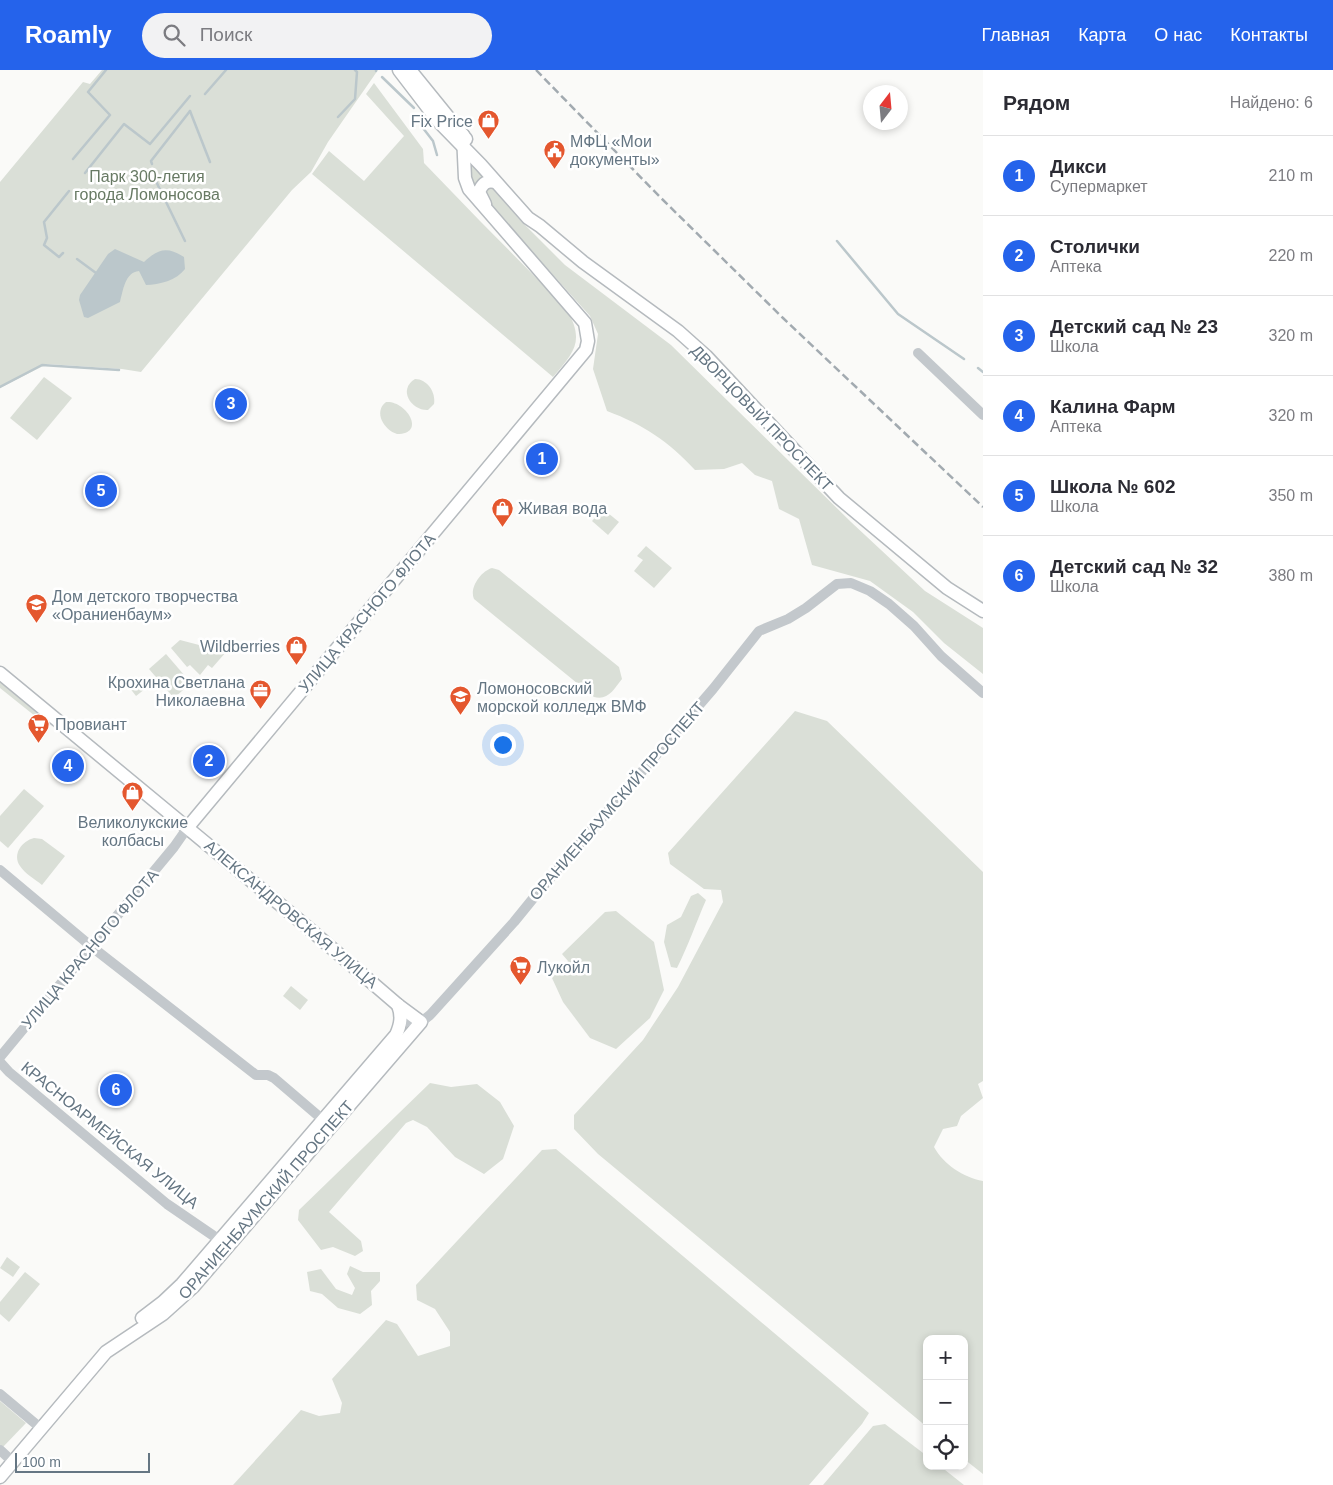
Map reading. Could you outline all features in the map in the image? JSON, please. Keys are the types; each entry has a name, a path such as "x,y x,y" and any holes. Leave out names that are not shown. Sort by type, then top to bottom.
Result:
{"main road":[{"name":"ДВОРЦОВЫЙ ПРОСПЕКТ","path":"399,70 438,121 534,216 540,226"},
{"name":"ДВОРЦОВЫЙ ПРОСПЕКТ","path":"410,70 466,149 528,218 583,262 678,332 706,356 839,498 948,588 983,611"},
{"name":"УЛИЦА КРАСНОГО ФЛОТА","path":"188,827 586,350 588,341 585,324 469,189 465,178 466,149"},
{"path":"490,215 479,192 484,183 495,182"},
{"name":"АЛЕКСАНДРОВСКАЯ УЛИЦА","path":"0,673 188,827 398,1005 421,1022"},
{"path":"398,1005 401,1021"},
{"name":"ОРАНИЕНБАУМСКИЙ ПРОСПЕКТ","path":"327,1123 396,1035 401,1021"},
{"name":"ОРАНИЕНБАУМСКИЙ ПРОСПЕКТ","path":"0,1477 5,1459 110,1340 163,1302 224,1243 327,1123 421,1022"},
{"name":"ОРАНИЕНБАУМСКИЙ ПРОСПЕКТ","path":"5,1459 106,1352 173,1306 193,1287 224,1243"}],"street":[{"path":"918,353 983,415"},
{"name":"ОРАНИЕНБАУМСКИЙ ПРОСПЕКТ","path":"421,1022 430,1015 514,922 707,696 759,631 788,619 837,584 851,583 889,604 914,626 941,656 983,693"},
{"name":"УЛИЦА КРАСНОГО ФЛОТА","path":"0,1057 174,847 188,827"},
{"path":"0,870 92,947 256,1075 268,1075 274,1078 327,1123"},
{"path":"401,1021 421,1022"},
{"name":"КРАСНОАРМЕЙСКАЯ УЛИЦА","path":"0,1062 8,1072 167,1204 224,1243"},
{"path":"0,1394 36,1425"}],"green space":[{"name":"Парк 300-летия города Ломоносова","path":"102,70 378,70 328,142 311,172 292,190 141,372 47,364 0,388 0,182 83,82 90,84"},
{"path":"374,83 423,149 424,163 566,308 575,329 575,345 567,360 553,377 312,174 329,151 364,181 404,136 366,94"},
{"path":"471,161 487,175 474,186 469,172"},
{"path":"487,187 492,188 519,219 565,265 671,345 851,522 925,591 983,628 983,674 944,643 913,612 870,581 812,565 799,519 779,509 772,481 755,475 742,463 724,469 695,470 655,435 633,422 607,411 593,369 598,334 590,316 501,217 484,193"},
{"path":"44,377 72,398 37,440 10,418"},
{"path":"415,379 427,384 434,395 434,404 428,410 417,407 409,399 407,389"},
{"path":"386,402 400,406 410,417 411,429 406,433 397,434 384,425 380,411"},
{"path":"603,509 619,522 608,535 592,521"},
{"path":"646,546 672,568 654,588 634,571 643,560 637,556"},
{"path":"492,568 499,570 619,667 622,679 607,696 594,697 474,599 473,590 477,581 480,576"},
{"path":"180,640 226,652 212,668 208,665 200,675 190,665 187,667 171,648"},
{"path":"166,654 191,683 174,698 149,669"},
{"path":"137,680 145,689 136,696 129,687"},
{"path":"0,682 42,717 40,720 0,688"},
{"path":"795,711 827,721 983,872 983,1081 978,1084 983,1098 961,1116 957,1126 943,1129 934,1147 949,1165 968,1177 983,1181 983,1474 968,1462 968,1335 923,1335 923,1424 598,1154 574,1129 574,1115 643,1040 678,987 723,902 721,890 704,889 670,864 668,853"},
{"path":"24,789 44,806 8,848 0,841 0,816"},
{"path":"34,838 42,839 65,856 42,885 25,872 20,866 17,857 22,845"},
{"path":"698,893 706,900 677,968 671,967 664,942 667,925 681,917 691,896"},
{"path":"616,911 654,942 664,990 650,1018 616,1049 590,1038 563,1002 552,978 568,961 562,954 605,912"},
{"path":"291,986 308,1000 300,1010 283,996"},
{"path":"430,1083 451,1087 477,1084 500,1102 514,1126 503,1159 484,1174 455,1157 427,1127 413,1120 406,1123 329,1212 361,1241 363,1251 355,1256 333,1247 321,1250 298,1220 299,1210"},
{"path":"556,1149 869,1413 862,1424 809,1485 233,1485 301,1410 319,1416 340,1413 342,1403 332,1379 386,1320 397,1324 418,1356 450,1346 450,1332 435,1309 417,1300 416,1285 542,1150"},
{"path":"7,1257 20,1267 13,1277 0,1268"},
{"path":"350,1266 363,1272 380,1272 380,1281 371,1291 372,1305 360,1314 338,1308 322,1294 310,1291 307,1272 321,1269 336,1289 352,1295 355,1288 347,1274"},
{"path":"25,1272 40,1284 9,1322 0,1314 0,1302"},
{"path":"0,1401 26,1423 2,1448 0,1445"},
{"path":"885,1424 923,1453 923,1470 945,1470 964,1485 823,1485 873,1426"}],"shaded area":[{"path":"115,249 144,262 163,250 173,251 184,257 185,269 173,279 151,285 146,285 139,271 134,272 125,283 120,302 88,318 84,317 79,300 80,295 108,254"}],"waterway":[{"path":"73,159 110,115 88,92 106,70"},
{"path":"205,94 226,70"},
{"path":"338,117 355,99 357,72 355,70"},
{"path":"382,77 414,108"},
{"path":"85,173 124,124 150,144 190,96"},
{"path":"190,111 210,162"},
{"path":"152,164 151,161 190,111"},
{"path":"416,119 433,141 437,155"},
{"path":"152,173 185,241"},
{"path":"63,253 59,257 44,245 47,238 44,222 69,191"},
{"path":"837,241 898,314 964,359"},
{"path":"77,259 96,273"},
{"path":"0,387 42,365 119,370"},
{"path":"978,368 983,372"}],"railway":[{"path":"536,70 660,197 783,318 983,507"}],"place":[{"name":"Fix Price","path":"489,140"},
{"name":"МФЦ «Мои документы»","path":"554,169"},
{"name":"Детский сад № 23","path":"231,404"},
{"name":"Дикси","path":"542,459"},
{"name":"Школа № 602","path":"101,491"},
{"name":"Живая вода","path":"502,527"},
{"name":"Дом детского творчества «Ораниенбаум»","path":"36,624"},
{"name":"Wildberries","path":"296,665"},
{"name":"Крохина Светлана Николаевна","path":"261,710"},
{"name":"Ломоносовский морской колледж ВМФ","path":"461,716"},
{"name":"Провиант","path":"39,743"},
{"name":"Столички","path":"209,761"},
{"name":"Калина Фарм","path":"68,766"},
{"name":"Великолукские колбасы","path":"133,812"},
{"name":"Лукойл","path":"521,986"},
{"name":"Детский сад № 32","path":"116,1090"}]}
